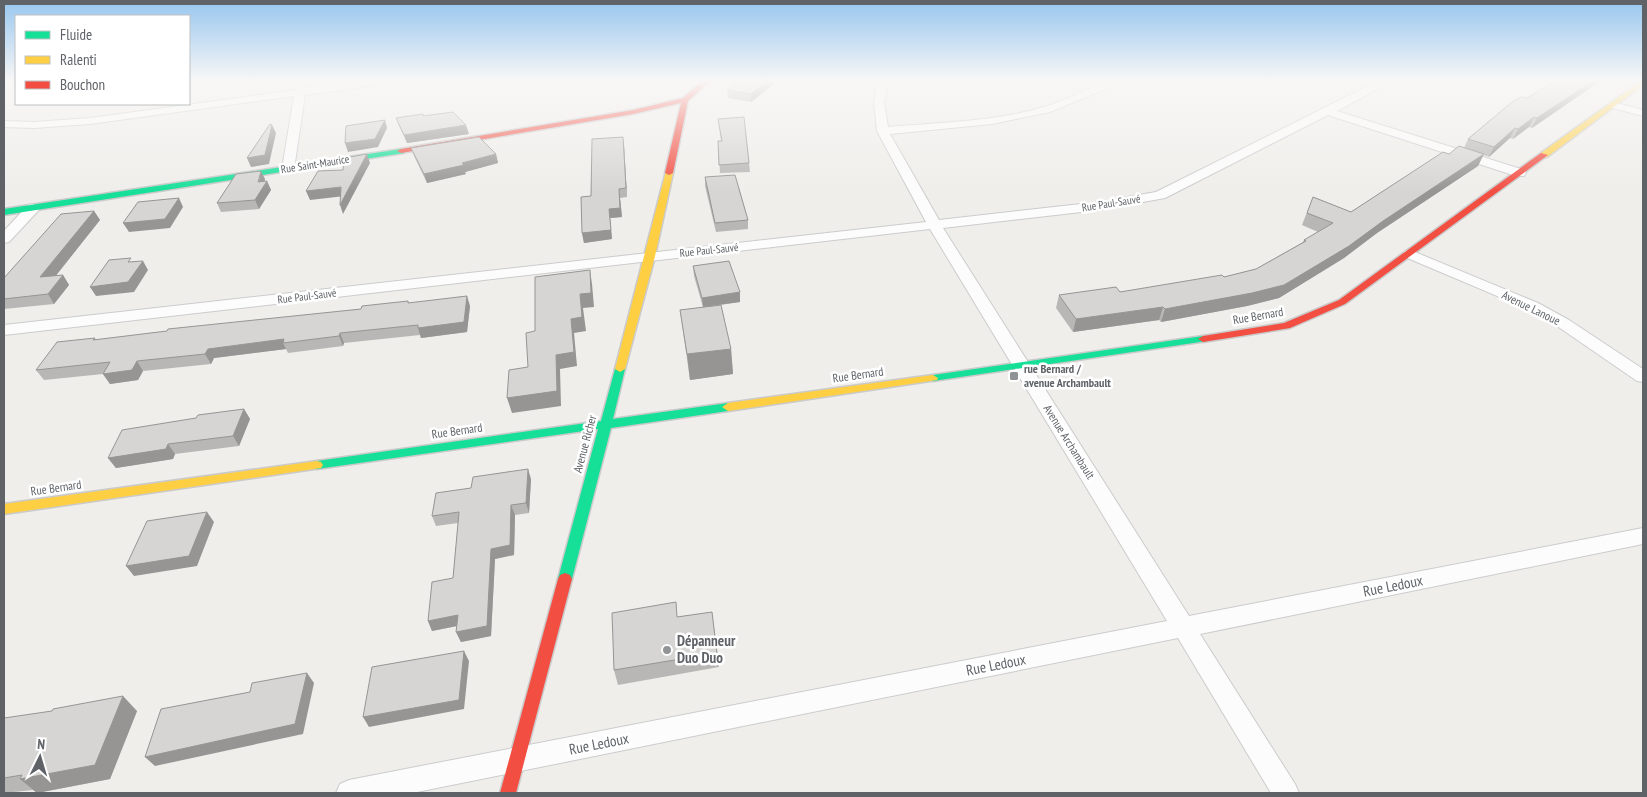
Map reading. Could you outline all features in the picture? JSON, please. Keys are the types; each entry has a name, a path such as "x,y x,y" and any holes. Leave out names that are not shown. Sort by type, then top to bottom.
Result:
{"street":[{"path":"4,124 34,125 119,117"},
{"path":"288,169 297,117"},
{"name":"Rue Saint-Maurice","path":"4,212 498,136 604,117"},
{"name":"Avenue Richer","path":"508,793 650,256 681,117"},
{"name":"Avenue Archambault","path":"882,117 884,131 934,224 1286,793"},
{"path":"884,131 992,121 1010,117"},
{"name":"Rue Paul-Sauvé","path":"4,330 1099,206 1160,195 1319,117"},
{"path":"1346,117 1520,173"},
{"name":"Rue Bernard","path":"4,509 1022,366 1286,326 1342,302 1596,117"},
{"path":"4,239 33,208"},
{"name":"Avenue Lanoue","path":"1410,254 1533,306 1563,323 1643,377"},
{"name":"Rue Ledoux","path":"349,793 1643,536"}],"building":[{"path":"458,117 466,125 404,135 396,118"},
{"path":"744,117 749,163 719,165 718,141 722,141 718,119"},
{"path":"1494,117 1534,117 1518,129 1515,128 1494,147 1468,139"},
{"path":"385,120 375,139 345,143 346,126"},
{"path":"270,124 272,125 265,155 247,158"},
{"path":"479,137 496,154 462,163 464,165 424,174 411,148"},
{"path":"623,137 626,188 619,189 620,208 609,209 611,230 582,233 581,197 591,196 592,139"},
{"path":"1459,146 1484,154 1383,221 1349,246 1284,285 1252,293 1165,309 1163,307 1076,319 1059,295 1116,287 1120,292 1222,275 1224,277 1256,269 1306,241 1304,240 1333,223 1307,213 1313,197 1351,212 1443,152 1449,154"},
{"path":"367,154 340,205 341,187 306,191 318,171 343,170 344,158"},
{"path":"261,171 258,182 267,181 255,200 217,203 236,174"},
{"path":"735,175 748,220 715,223 705,177"},
{"path":"179,198 165,219 123,223 138,202"},
{"path":"94,211 40,277 63,275 48,294 4,299 4,278 61,214"},
{"path":"131,258 128,262 143,261 128,282 90,287 109,260"},
{"path":"729,261 740,292 702,298 693,266"},
{"path":"590,270 591,293 580,294 582,317 571,319 574,352 556,355 557,391 507,398 509,370 528,367 526,333 535,331 535,277"},
{"path":"467,296 464,322 418,328 418,325 340,333 339,336 283,343 284,339 208,349 205,354 137,361 132,370 103,374 110,362 36,370 57,342 95,338 93,340 167,331 168,329 361,309 362,306"},
{"path":"721,305 731,349 687,354 680,310"},
{"path":"244,409 233,436 168,444 166,449 108,458 122,430 196,418 198,415"},
{"path":"528,469 526,503 511,505 510,545 491,549 487,626 456,632 458,615 428,621 432,582 453,578 459,512 432,516 436,493 471,488 473,477"},
{"path":"207,512 189,556 126,566 147,521"},
{"name":"Dépanneur Duo Duo","path":"676,602 677,617 712,612 717,653 614,670 612,613"},
{"path":"464,651 459,700 363,717 372,667"},
{"path":"307,673 295,724 145,757 161,709 250,692 252,683"},
{"path":"123,696 95,765 20,779 22,775 4,778 4,718 52,711 53,709"}],"traffic: fast":[{"path":"4,212 401,151"},
{"path":"933,378 1203,339"},
{"path":"565,579 620,369"},
{"path":"317,465 728,407"}],"traffic: slow":[{"path":"1544,155 1595,117"},
{"path":"620,369 650,256 669,173"},
{"path":"728,407 933,378"},
{"path":"4,509 317,465"}],"traffic: jam":[{"path":"401,151 602,117"},
{"path":"669,173 681,117"},
{"path":"1203,339 1286,326 1342,302 1544,155"},
{"path":"508,793 565,579"}],"place":[{"name":"rue Bernard / avenue Archambault","path":"1014,376"},
{"name":"Dépanneur Duo Duo","path":"667,650"}]}
